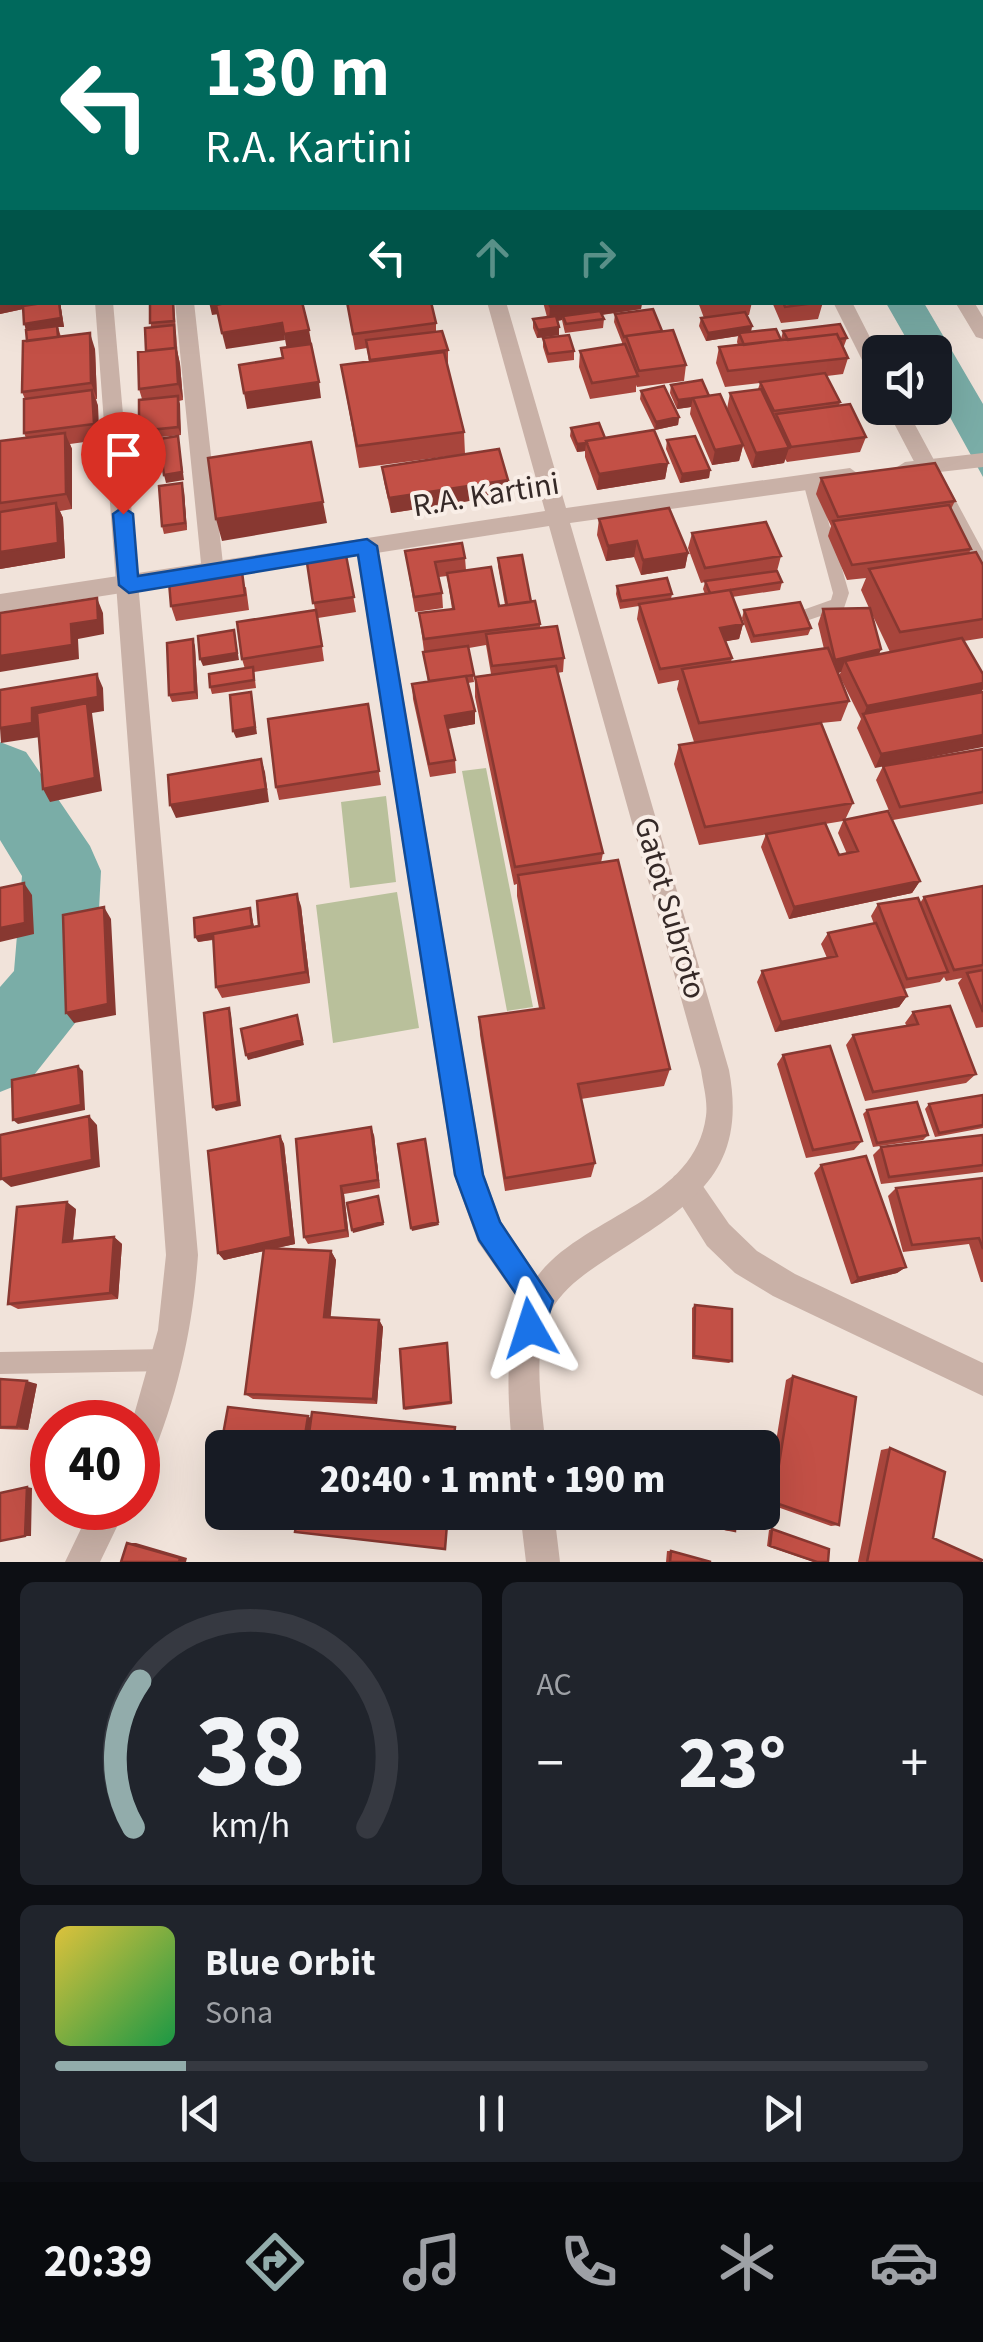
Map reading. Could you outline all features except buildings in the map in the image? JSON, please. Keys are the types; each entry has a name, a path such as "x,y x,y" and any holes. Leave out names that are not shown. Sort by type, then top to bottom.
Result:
{"street":[{"path":"104,305 182,1255 179,1318 155,1400"},
{"path":"184,305 213,573"},
{"name":"Gatot Subroto","path":"497,305 716,1070 722,1115 710,1153 685,1187 572,1264 538,1301"},
{"path":"844,305 862,341"},
{"path":"966,305 983,333"},
{"path":"907,425 932,465 983,572"},
{"name":"R.A. Kartini","path":"0,604 558,516 983,460"},
{"path":"367,546 469,1175 489,1230 538,1301 528,1350 527,1430"},
{"path":"685,1187 718,1235 746,1262 784,1286 983,1380"},
{"path":"82,1562 98,1530"},
{"path":"539,1530 543,1562"}],"lane":[{"path":"806,615 838,604 842,593 810,482"},
{"path":"0,1363 168,1360"}],"green space":[{"path":"486,768 533,1007 507,1011 462,771"},
{"path":"386,796 396,882 350,888 341,802"},
{"path":"397,892 419,1028 333,1043 316,905"}],"water":[{"path":"887,305 925,305 943,335 904,335"},
{"path":"952,351 983,404 983,477 952,421"}],"waterway":[{"path":"0,774 62,871 54,986 0,1051"}],"route":[{"path":"123,514 129,585 367,546 469,1175 489,1230 538,1301 530,1328"}]}
